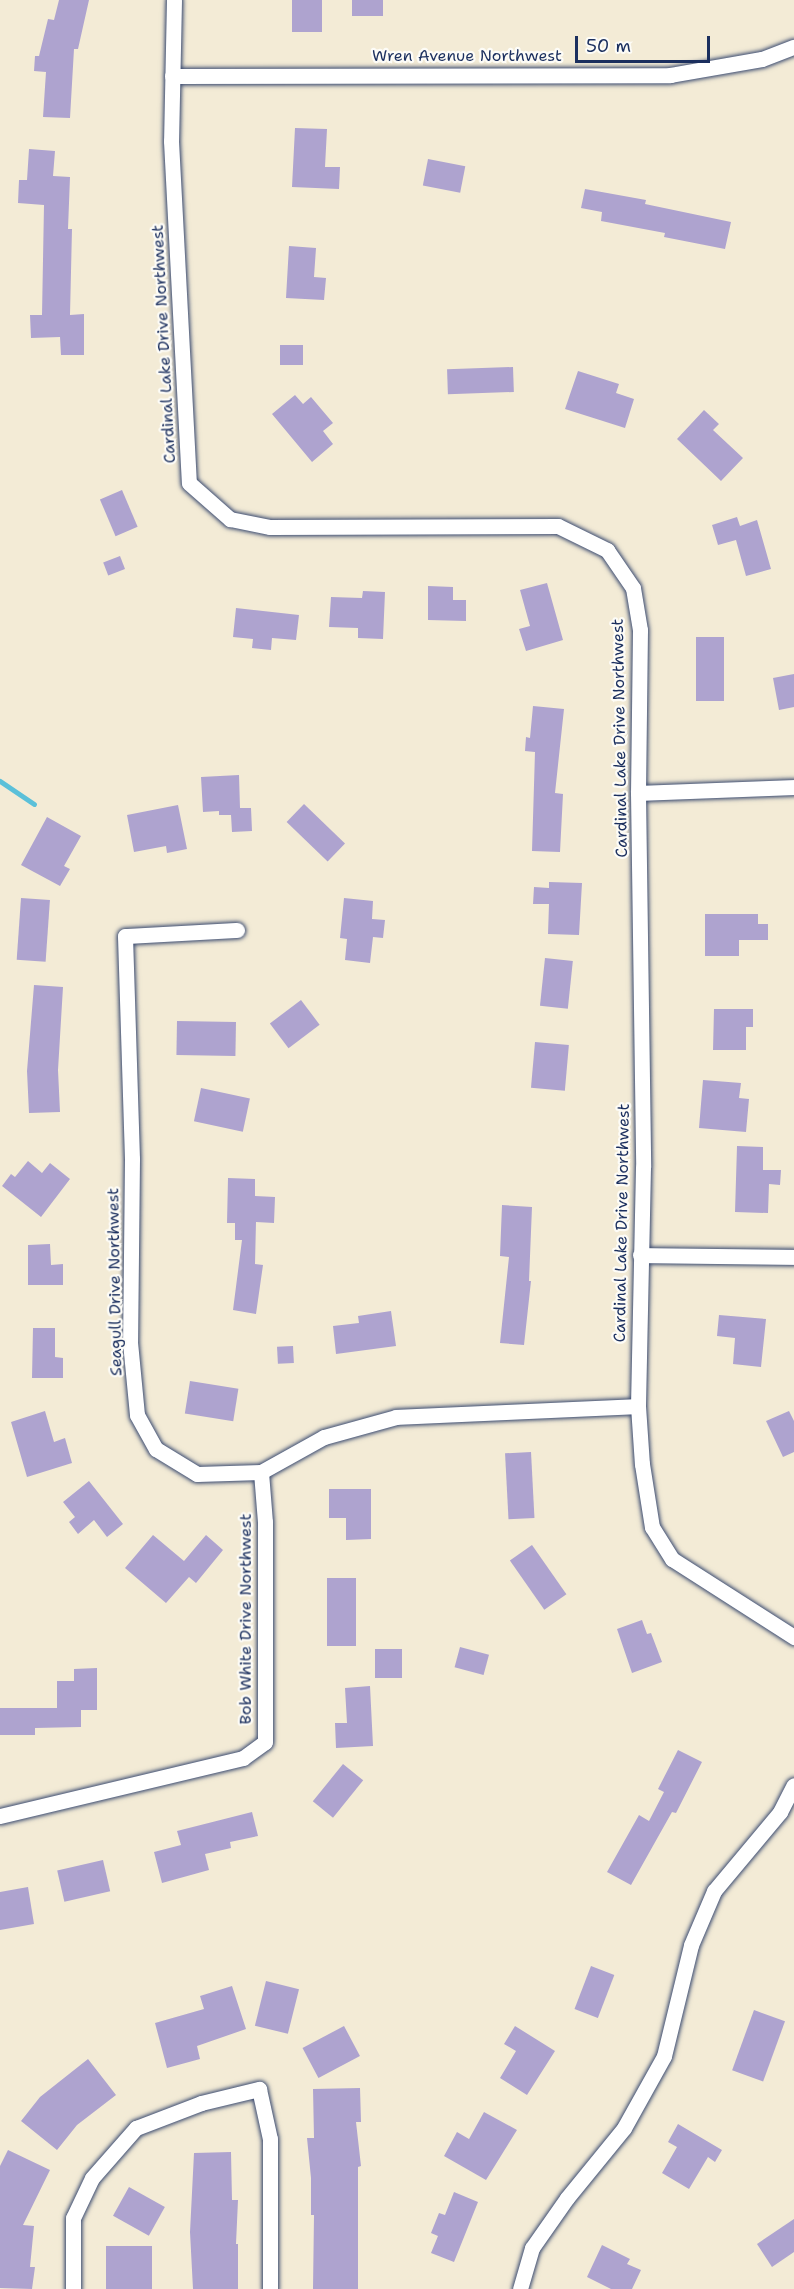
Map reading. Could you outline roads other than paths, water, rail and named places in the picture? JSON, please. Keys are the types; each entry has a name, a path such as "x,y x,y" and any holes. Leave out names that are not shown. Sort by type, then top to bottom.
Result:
{"street":[{"name":"Cardinal Lake Drive Northwest","path":"174,0 171,141 189,483 230,519 270,527 558,526 607,550 633,588 640,630 638,793 643,1167 638,1406 642,1464 652,1527 672,1559 794,1637"},
{"name":"Wren Avenue Northwest","path":"172,76 670,75 762,58 794,47"},
{"path":"638,793 794,787"},
{"name":"Seagull Drive Northwest","path":"237,930 125,936 132,1159 130,1342 137,1415 156,1449 197,1474 261,1472 324,1437 396,1417 638,1406"},
{"path":"640,1255 794,1257"},
{"name":"Bob White Drive Northwest","path":"0,1816 243,1758 265,1742 265,1522 261,1472"},
{"path":"520,2289 532,2248 567,2198 624,2128 664,2056 691,1945 714,1891 780,1812 794,1785"},
{"path":"73,2289 73,2218 92,2178 136,2128 201,2103 260,2089 270,2139 270,2289"}],"waterway":[{"path":"0,781 34,804"}]}
